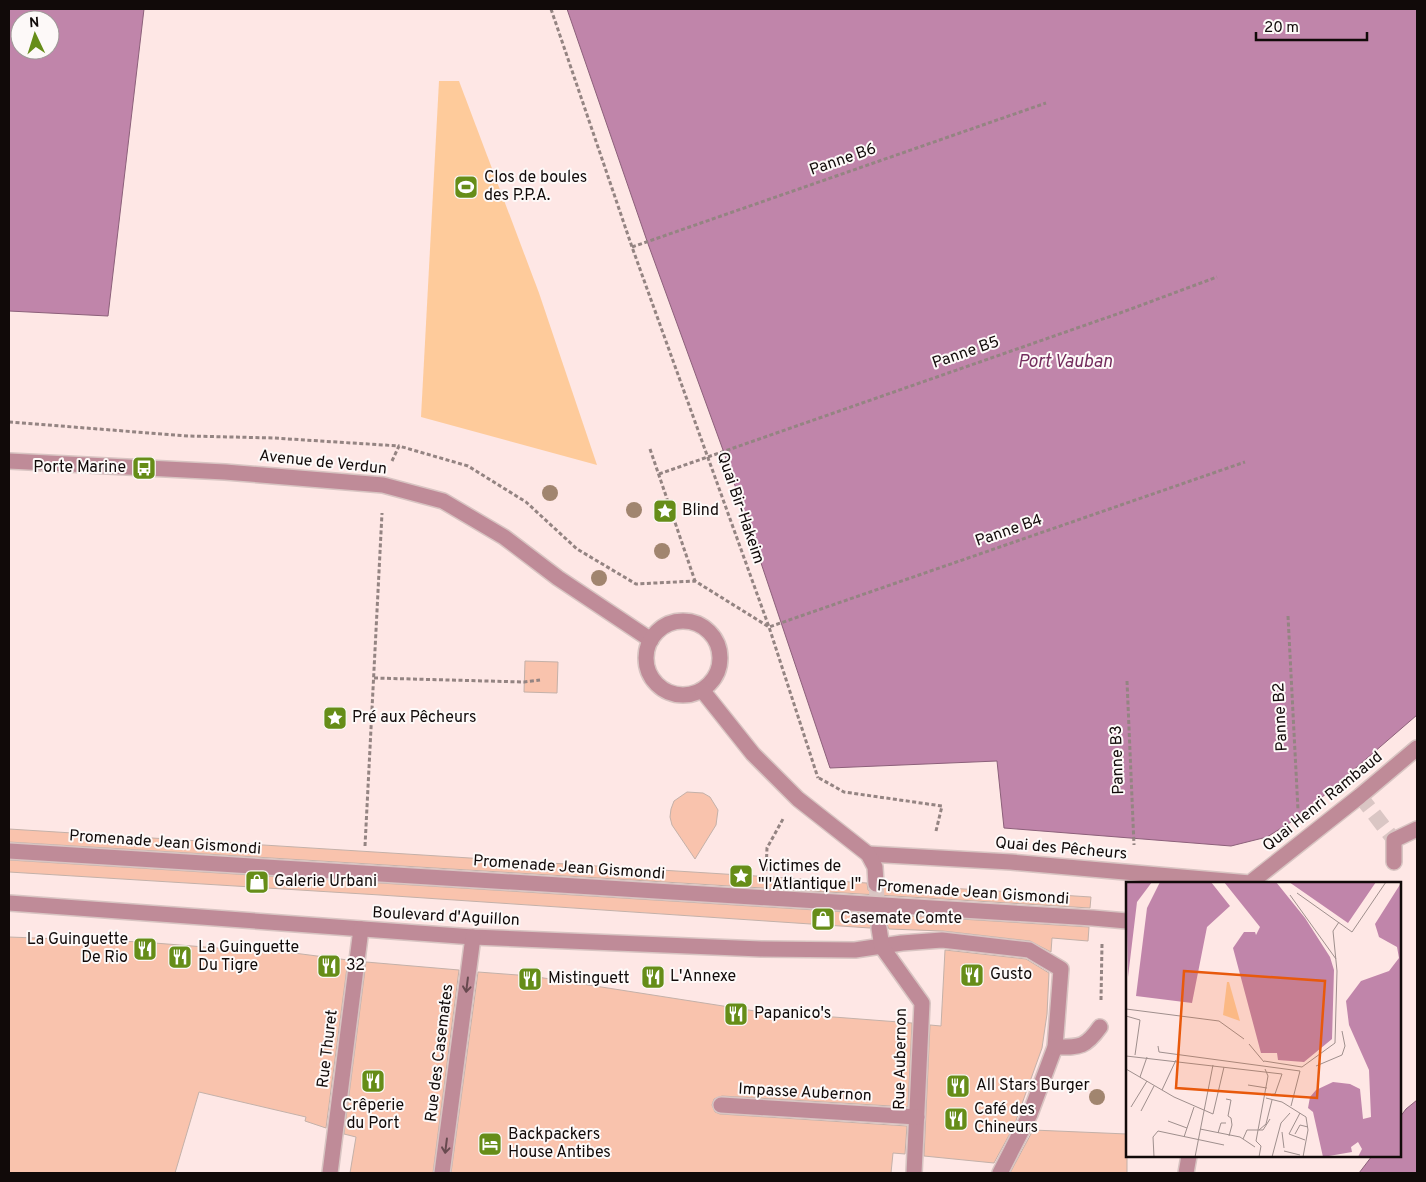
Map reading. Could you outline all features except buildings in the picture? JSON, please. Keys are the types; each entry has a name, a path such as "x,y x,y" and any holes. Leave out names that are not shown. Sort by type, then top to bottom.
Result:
{"street":[{"name":"Avenue de Verdun","path":"9,461 225,472 383,485 443,502 496,532 558,578 651,640"},
{"path":"682,621 694,623 705,628 714,637 719,648 718,672 702,690 679,695 667,691 657,684 650,674 647,663 647,651 651,640 659,630 670,624 682,621"},
{"path":"702,690 753,754 798,799 868,854 876,867 876,884"},
{"name":"Quai Henri Rambaud","path":"1251,882 1417,748"},
{"path":"1394,862 1394,840 1417,829"},
{"name":"Promenade Jean Gismondi","path":"9,851 1126,921"},
{"name":"Quai des Pêcheurs","path":"868,854 1010,862 1239,882"},
{"name":"Boulevard d'Aguillon","path":"9,904 473,937 762,949 855,950 902,943 942,940 1029,950 1061,968 1055,1047"},
{"name":"Rue Aubernon","path":"879,928 882,947 922,1003 914,1173"},
{"name":"Rue Thuret","path":"330,1173 361,929"},
{"name":"Rue des Casemates","path":"442,1173 473,937"},
{"path":"1000,1173 1030,1114 1055,1047 1075,1047 1089,1042 1100,1027"},
{"name":"Impasse Aubernon","path":"721,1105 917,1117"},
{"path":"1186,1173 1189,1157"}],"path":[{"name":"Quai Bir-Hakeim","path":"551,9 632,247 769,627 818,778 844,792 942,806 930,858"},
{"name":"Panne B6","path":"632,247 1046,103"},
{"name":"Panne B5","path":"659,474 723,450 1120,313 1217,277"},
{"path":"9,422 188,436 274,438 399,446 468,466 526,502 577,550 636,584 695,581 769,627"},
{"path":"364,852 383,485 399,446"},
{"path":"650,449 695,581"},
{"name":"Panne B4","path":"769,627 1244,462"},
{"name":"Panne B2","path":"1288,616 1298,817"},
{"path":"374,678 524,682 540,680"},
{"name":"Panne B3","path":"1127,681 1134,839"},
{"path":"1100,1027 1103,919"}],"shaded area":[{"name":"Clos de boules des P.P.A.","path":"439,81 459,81 539,293 597,465 421,417"}],"water":[{"path":"9,9 144,9 108,316 9,311"},
{"name":"Port Vauban","path":"567,9 1417,9 1417,715 1299,817 1267,837 1231,846 1004,828 997,761 830,768 723,450 647,241"},
{"path":"1417,1100 1417,1173 1359,1173 1371,1157 1401,1157 1401,1116"}],"tunnel":[{"path":"1360,796 1394,840"},
{"path":"876,884 879,928"}],"place":[{"name":"Clos de boules des P.P.A.","path":"466,187"},
{"name":"Porte Marine","path":"144,468"},
{"name":"Blind","path":"665,511"},
{"name":"Pré aux Pêcheurs","path":"335,718"},
{"name":"Victimes de \"l'Atlantique I\"","path":"741,876"},
{"name":"Galerie Urbani","path":"257,882"},
{"name":"Casemate Comte","path":"823,919"},
{"name":"La Guinguette De Rio","path":"145,949"},
{"name":"La Guinguette Du Tigre","path":"180,957"},
{"name":"32","path":"329,966"},
{"name":"Gusto","path":"972,975"},
{"name":"L'Annexe","path":"653,977"},
{"name":"Mistinguett","path":"530,979"},
{"name":"Papanico's","path":"736,1014"},
{"name":"Crêperie du Port","path":"373,1081"},
{"name":"All Stars Burger","path":"958,1086"},
{"name":"Café des Chineurs","path":"956,1119"},
{"name":"Backpackers House Antibes","path":"490,1144"}]}
